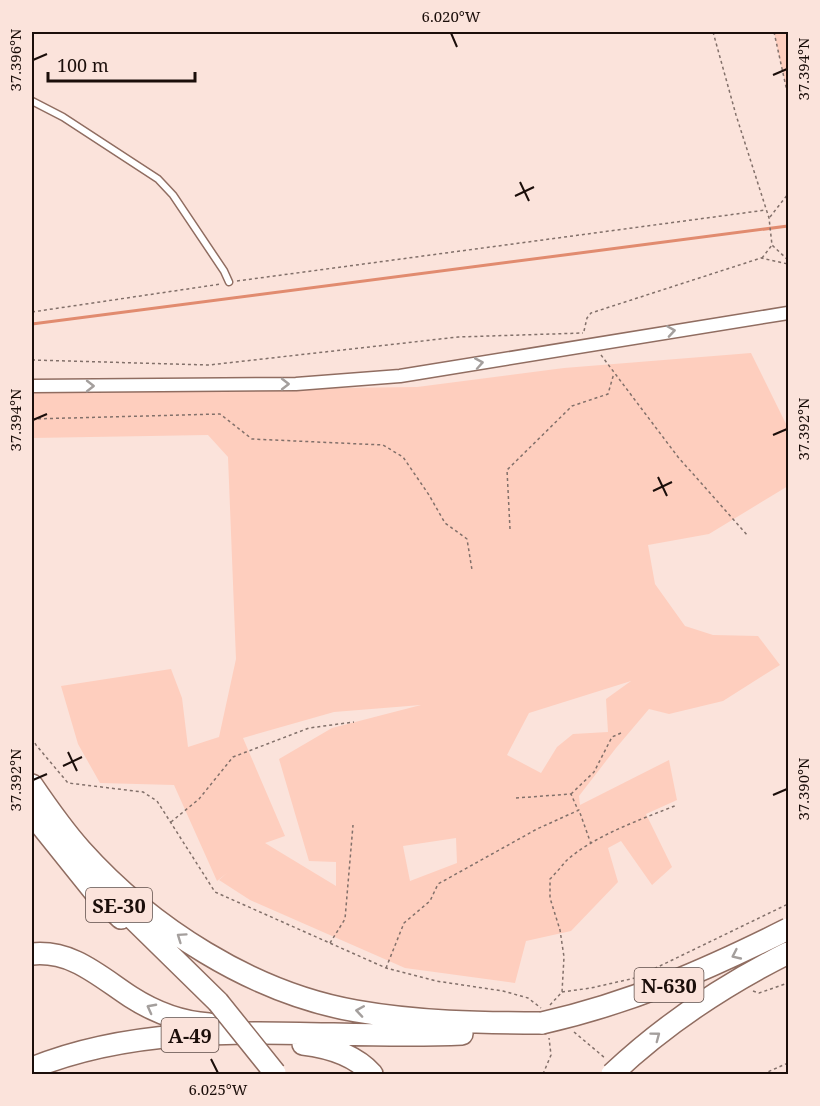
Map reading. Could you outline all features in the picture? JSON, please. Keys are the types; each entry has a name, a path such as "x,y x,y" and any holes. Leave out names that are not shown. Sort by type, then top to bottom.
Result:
{"highway":[{"path":"32,785 65,832 108,879 154,918 194,946 271,985 322,1003 417,1028 463,1023 545,1028"},
{"name":"SE-30","path":"32,799 98,884 214,1003 272,1074"},
{"path":"32,814 97,895 214,1003"},
{"name":"N-630","path":"545,1028 666,986 789,929"},
{"name":"N-630","path":"609,1067 648,1042 689,1011 757,969 789,953"},
{"path":"32,954 57,955 79,962 145,1005 184,1021 353,1035"},
{"name":"A-49","path":"32,1068 72,1054 107,1046 174,1036 228,1033 353,1035 417,1028"},
{"path":"39,1074 58,1067 152,1045 223,1040 283,1041 324,1047 346,1056 372,1074"}],"street":[{"path":"32,386 296,384 389,377 587,341 789,313"}],"lane":[{"path":"32,101 63,117 158,179 173,195 229,282"}],"path":[{"path":"713,32 736,116 769,218 772,245 789,260"},
{"path":"774,32 789,96"},
{"path":"769,218 789,194"},
{"path":"32,312 229,282 766,210"},
{"path":"761,258 772,245"},
{"path":"748,536 678,457 614,372 587,341 587,318 591,313 761,258 789,264"},
{"path":"32,360 209,365 458,337 587,341"},
{"path":"510,529 507,470 572,406 608,394 614,372"},
{"path":"32,419 220,414 252,439 383,445 404,457 445,523 468,539 472,570"},
{"path":"170,823 199,799 232,757 309,728 354,722"},
{"path":"516,798 571,794 594,772 612,737 621,733"},
{"path":"32,738 68,783 143,792 157,801 215,892 386,968 436,981 503,991 528,998 545,1011 562,992 564,957 560,930 550,898 550,879 567,860 591,844 613,832 677,805"},
{"path":"571,794 591,844"},
{"path":"386,968 404,923 430,901 438,884 537,829 579,810"},
{"path":"330,943 345,919 353,825"},
{"path":"562,992 635,978 789,904"},
{"path":"543,1074 551,1055 545,1028"},
{"path":"573,1031 609,1067"},
{"path":"763,1074 789,1063"}],"shaded area":[{"path":"774,32 788,32 788,96"},
{"path":"751,353 788,428 788,486 709,534 648,545 655,584 685,626 713,635 758,636 780,665 723,701 669,714 649,709 579,796 580,805 669,760 677,800 646,814 672,867 652,885 621,841 608,848 618,882 571,931 526,941 515,983 405,968 250,900 219,880 227,873 217,881 174,785 100,783 78,744 61,686 171,669 182,698 188,747 219,737 236,659 228,457 208,435 32,438 32,392 417,387 564,368","holes":["631,681 606,699 608,732 573,734 557,747 541,773 507,755 529,713","421,705 332,728 279,759 309,861 336,862 336,886 265,843 285,836 243,738 334,712","456,838 457,863 410,881 403,846"]}],"waterway":[{"path":"32,324 788,226"}]}
